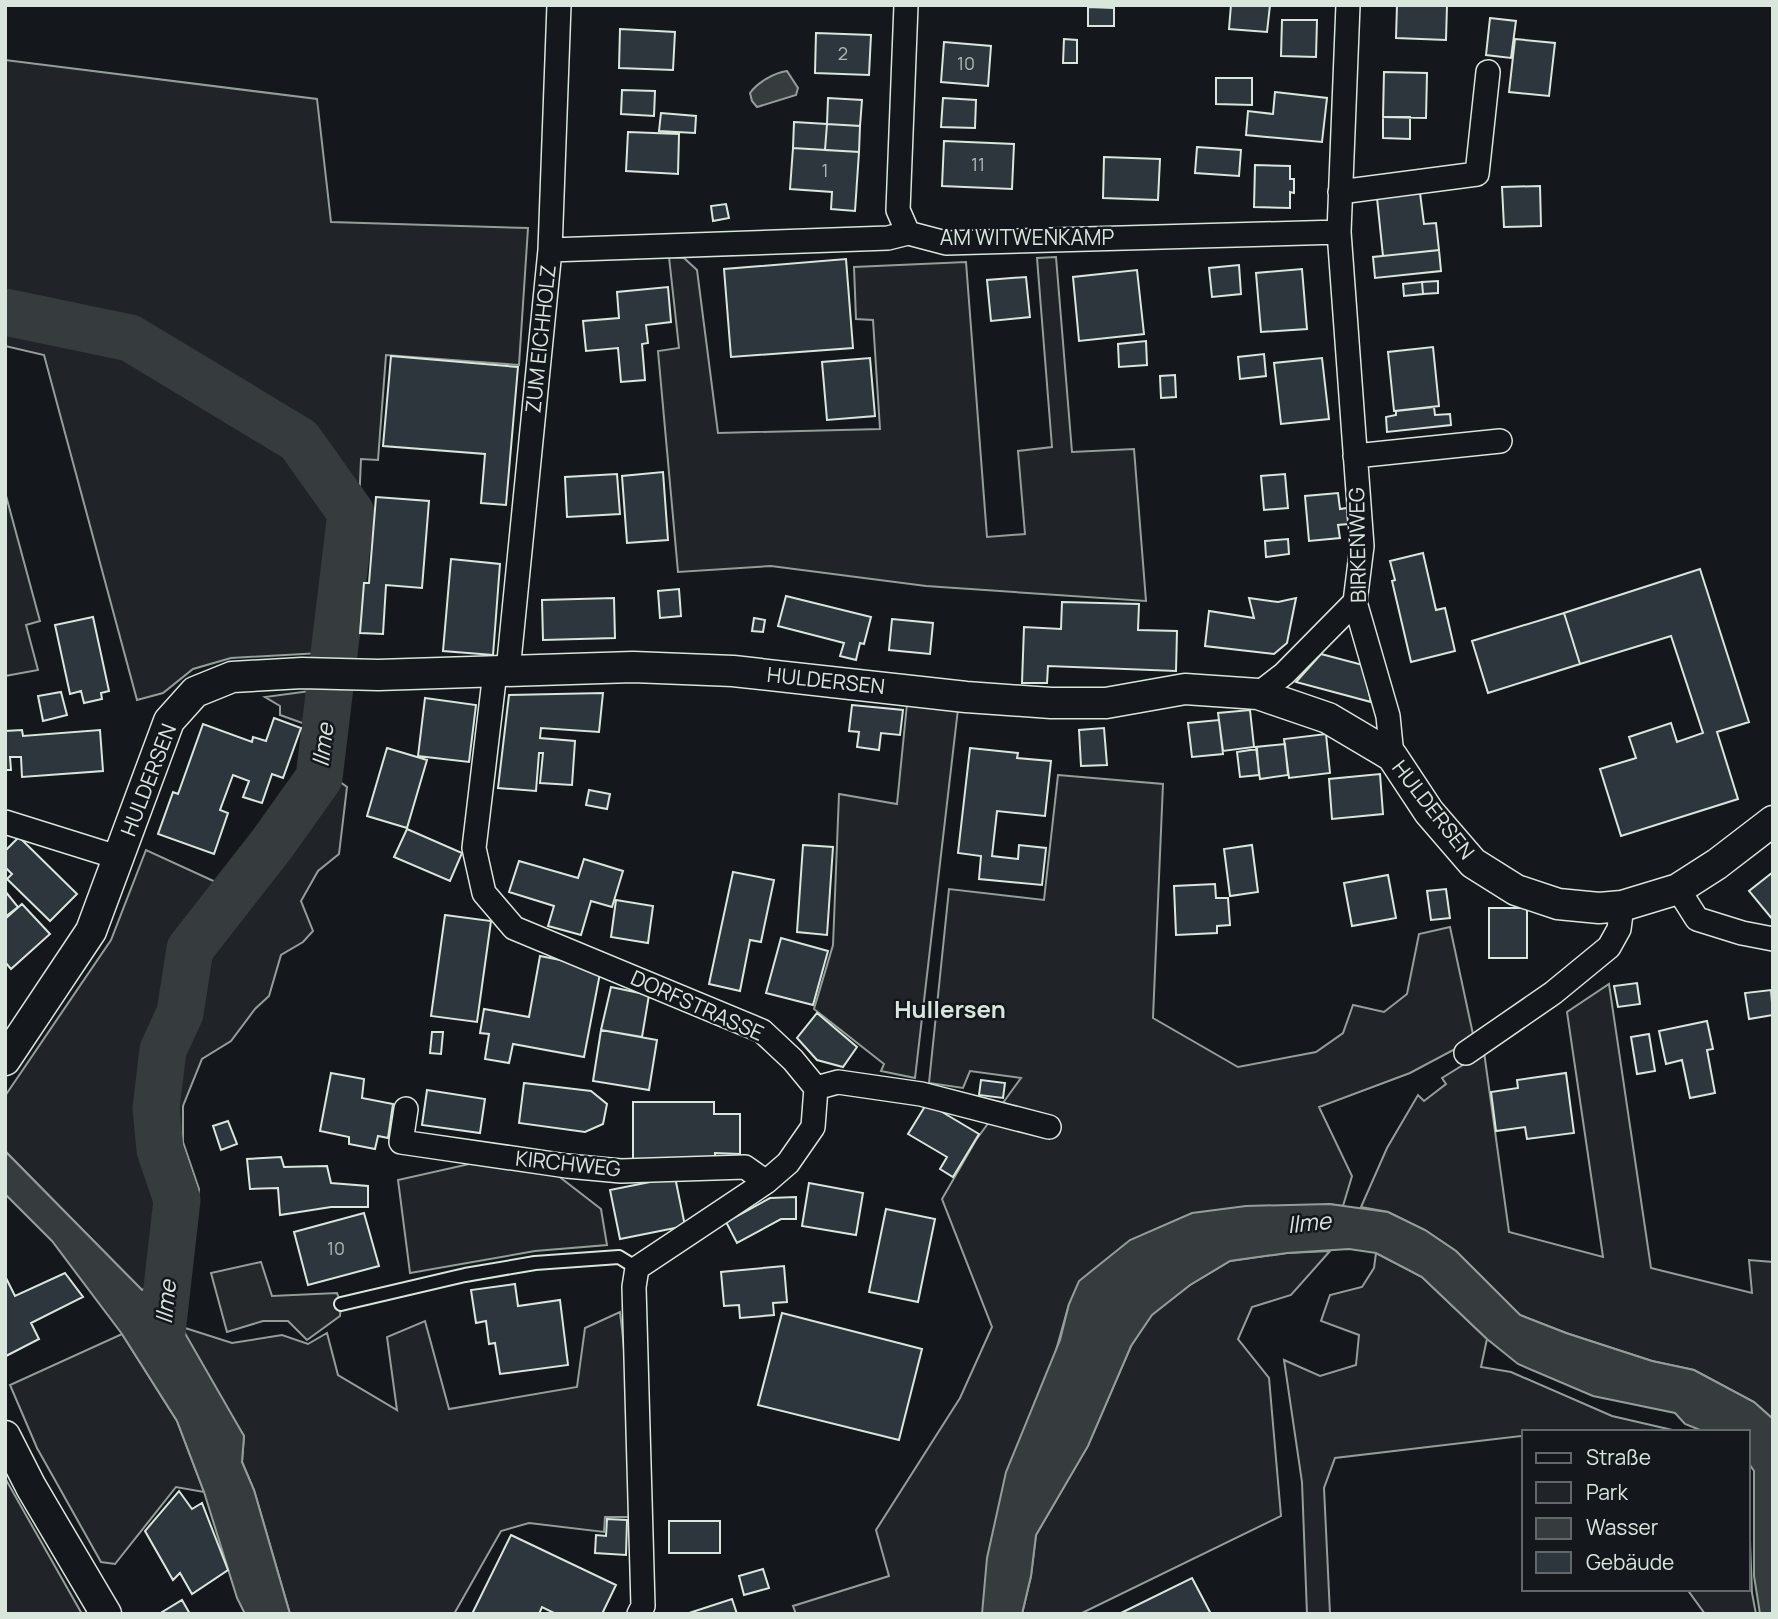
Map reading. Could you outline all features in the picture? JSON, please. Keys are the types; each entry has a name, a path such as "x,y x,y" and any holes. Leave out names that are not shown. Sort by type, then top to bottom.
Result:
{"street":[{"name":"ZUM EICHHOLZ","path":"502,671 550,250 559,5"},
{"path":"906,5 898,210 908,233"},
{"name":"BIRKENWEG","path":"1348,5 1339,232 1362,546 1355,601 1388,716 1392,756"},
{"path":"1340,192 1477,174 1488,72"},
{"name":"AM WITWENKAMP","path":"550,250 888,238 908,233 946,243 1339,232"},
{"name":"BIRKENWEG","path":"1355,456 1500,441"},
{"path":"1258,694 1284,674 1355,601"},
{"name":"HULDERSEN","path":"5,1060 91,931 169,721 195,692 232,677 302,673 633,667 733,671 1051,703 1106,703 1185,689 1258,694 1328,718 1392,756 1429,812 1473,863 1516,890 1558,904 1599,908 1622,906 1678,889 1773,821"},
{"name":"DORFSTRASSE","path":"502,671 474,848 484,893 514,928 762,1031 793,1060 816,1088"},
{"path":"5,822 120,858"},
{"path":"1678,889 1698,919 1742,933 1773,939"},
{"path":"1466,1053 1553,993 1609,947 1619,929 1622,906"},
{"path":"643,1611 634,1287 637,1268 766,1182 788,1163 813,1127 816,1088 838,1082 921,1094 1049,1127"},
{"name":"KIRCHWEG","path":"406,1109 401,1142 567,1166 621,1171 745,1167 766,1182"},
{"path":"5,1436 31,1487 106,1614"}],"lane":[{"path":"341,1304 465,1275 535,1263 619,1257 637,1268"}],"green space":[{"path":"5,60 317,99 331,222 528,228 519,365 386,355 378,460 361,459 356,573 346,655 321,653 231,658 193,669 163,693 137,700 44,355 5,346"},
{"path":"669,257 684,258 697,270 718,433 880,429 873,320 856,319 854,267 966,262 987,537 1025,534 1018,451 1052,447 1037,258 1056,257 1072,452 1134,449 1146,601 926,586 771,566 678,572 658,351 679,348"},
{"path":"5,492 40,621 26,625 38,670 5,676"},
{"path":"310,691 347,692 341,731 326,772 347,787 339,854 318,871 301,901 313,931 303,942 281,955 269,996 255,1009 231,1041 202,1059 183,1106 183,1142 199,1189 182,1327 232,1343 282,1335 308,1344 327,1333 338,1375 397,1410 387,1337 425,1321 449,1409 577,1387 585,1328 620,1312 627,1389 629,1517 605,1517 604,1532 529,1523 501,1531 454,1614 290,1614 254,1490 242,1462 244,1436 150,1288 142,1290 5,1151 5,1096 111,940 146,850 220,884 244,856 287,795 299,774 311,742 308,725 280,715 280,706 265,697"},
{"path":"907,704 958,709 915,1078 881,1071 884,1064 814,1009 833,945 839,794 897,804"},
{"path":"1058,775 1163,784 1153,1018 1238,1067 1316,1052 1343,1033 1353,1005 1384,1012 1407,994 1419,934 1450,927 1474,1039 1410,1073 1319,1107 1352,1176 1343,1206 1329,1204 1069,1304 982,1614 796,1614 793,1606 889,1576 876,1530 960,1398 992,1327 942,1199 976,1140 1021,1078 970,1071 963,1088 929,1083 949,889 1044,900"},
{"path":"1609,984 1651,1268 1752,1293 1749,1260 1773,1262 1773,1419 1754,1402 1694,1370 1652,1361 1520,1315 1456,1251 1425,1230 1388,1212 1361,1207 1387,1148 1418,1095 1424,1101 1446,1084 1442,1078 1484,1052 1509,1232 1603,1257 1567,1012"},
{"path":"487,1160 557,1175 601,1209 607,1245 535,1251 410,1273 398,1180"},
{"path":"1330,1251 1291,1295 1252,1307 1238,1339 1269,1378 1281,1516 1080,1614 1022,1614 1031,1576 1036,1535 1088,1445 1131,1346 1151,1315 1190,1285 1230,1261 1287,1253"},
{"path":"1376,1253 1422,1277 1487,1339 1481,1367 1511,1372 1612,1416 1672,1430 1522,1430 1522,1437 1335,1458 1324,1488 1330,1614 1307,1614 1302,1482 1284,1360 1320,1376 1356,1365 1359,1335 1321,1321 1330,1295 1362,1287 1374,1268"},
{"path":"122,1334 177,1421 204,1492 176,1487 115,1564 101,1562 37,1448 10,1385"},
{"path":"5,1478 82,1614 5,1614"},
{"path":"1750,1542 1752,1593 1756,1614 1705,1614 1688,1591 1750,1591"}],"shaded area":[{"path":"261,1262 272,1296 337,1293 341,1304 340,1316 307,1340 288,1321 263,1321 227,1332 211,1273"}],"water":[{"path":"787,71 798,88 796,95 757,107 750,93 767,79"},
{"path":"5,1151 142,1290 150,1288 182,1328 244,1436 242,1462 254,1490 290,1614 245,1614 237,1598 204,1492 177,1421 122,1334 52,1241 5,1194"},
{"path":"1329,1204 1388,1212 1425,1230 1456,1251 1520,1315 1652,1361 1694,1370 1754,1402 1773,1419 1773,1614 1760,1614 1754,1576 1754,1471 1750,1465 1750,1430 1700,1430 1685,1424 1675,1413 1593,1396 1518,1364 1487,1339 1422,1277 1376,1253 1349,1249 1287,1253 1230,1261 1190,1285 1152,1315 1131,1346 1088,1446 1036,1535 1031,1576 1022,1614 982,1614 987,1558 1006,1472 1060,1340 1069,1304 1079,1281 1130,1240 1192,1213 1246,1206"}],"building":[{"path":"1231,5 1270,5 1267,32 1229,29"},
{"path":"1397,5 1447,5 1446,40 1396,38"},
{"path":"1088,7 1114,8 1114,26 1088,26"},
{"path":"1490,18 1516,21 1511,58 1486,55"},
{"path":"1282,20 1317,20 1316,57 1281,56"},
{"path":"620,29 675,32 673,70 619,68"},
{"path":"816,33 871,35 869,75 815,73"},
{"path":"1064,39 1077,40 1077,63 1063,63"},
{"path":"1515,39 1555,43 1549,96 1509,92"},
{"path":"944,42 991,46 988,86 941,82"},
{"path":"1384,72 1427,73 1426,118 1383,117"},
{"path":"1216,78 1252,78 1252,105 1216,104"},
{"path":"622,90 655,91 654,116 621,114"},
{"path":"1275,92 1327,98 1322,142 1246,135 1248,111 1273,114"},
{"path":"828,98 862,100 860,126 827,124"},
{"path":"943,98 976,100 975,128 941,127"},
{"path":"661,113 696,116 695,133 659,131"},
{"path":"1383,117 1410,117 1410,139 1383,138"},
{"path":"794,122 827,124 825,150 793,148"},
{"path":"827,124 860,126 859,152 825,150"},
{"path":"628,132 679,134 678,174 626,171"},
{"path":"944,141 1014,144 1012,189 942,186"},
{"path":"1197,147 1241,150 1239,176 1195,173"},
{"path":"793,148 859,152 855,211 831,209 832,192 790,189"},
{"path":"1104,157 1160,159 1158,200 1103,198"},
{"path":"1255,165 1290,166 1294,193 1290,192 1290,208 1254,207"},
{"path":"1540,186 1541,226 1504,227 1502,187"},
{"path":"1420,193 1424,224 1436,223 1439,250 1383,256 1377,198"},
{"path":"726,204 729,218 713,221 711,206"},
{"path":"1439,250 1441,271 1375,278 1373,257"},
{"path":"846,259 853,348 731,357 724,269"},
{"path":"1239,265 1241,294 1212,297 1209,268"},
{"path":"1302,269 1307,329 1261,332 1256,273"},
{"path":"1137,270 1144,334 1079,341 1073,277"},
{"path":"1026,277 1030,317 991,321 987,280"},
{"path":"1438,281 1438,293 1423,294 1422,282"},
{"path":"1422,282 1423,294 1404,296 1403,284"},
{"path":"668,287 671,322 646,325 648,343 642,344 645,380 621,382 618,348 586,351 583,321 619,318 617,292"},
{"path":"1146,341 1147,365 1119,367 1118,344"},
{"path":"1433,347 1439,406 1394,411 1388,352"},
{"path":"1264,354 1266,376 1240,379 1238,357"},
{"path":"391,356 518,367 506,505 481,503 485,454 383,446"},
{"path":"870,358 875,416 827,420 822,362"},
{"path":"1322,358 1329,419 1281,424 1274,363"},
{"path":"1175,375 1176,397 1161,398 1160,376"},
{"path":"1434,407 1435,415 1450,414 1451,425 1387,432 1386,417 1396,415 1396,411"},
{"path":"663,472 668,540 627,543 622,476"},
{"path":"617,474 620,514 567,517 565,477"},
{"path":"1285,474 1288,508 1264,510 1261,476"},
{"path":"1338,493 1340,509 1347,508 1348,524 1338,525 1340,538 1309,541 1305,496"},
{"path":"376,497 429,501 422,588 386,585 383,634 360,633 364,583 369,583"},
{"path":"1288,539 1289,554 1266,557 1265,541"},
{"path":"1423,553 1436,610 1445,608 1455,651 1411,662 1392,581 1395,580 1390,561"},
{"path":"451,559 500,564 493,655 443,651"},
{"path":"1700,569 1749,722 1717,732 1738,799 1621,836 1600,769 1636,758 1629,737 1671,723 1677,742 1703,733 1671,636 1580,664 1564,613"},
{"path":"679,589 681,616 660,618 658,591"},
{"path":"786,596 871,617 864,644 860,643 856,660 840,656 844,643 778,626"},
{"path":"614,598 615,638 543,640 542,600"},
{"path":"1249,598 1278,602 1296,598 1287,643 1274,654 1205,646 1209,611 1254,618"},
{"path":"1062,602 1139,604 1138,630 1177,631 1176,671 1048,666 1047,683 1022,683 1024,627 1061,629"},
{"path":"1564,613 1580,664 1488,693 1472,641"},
{"path":"93,617 109,691 101,693 102,699 84,703 81,691 70,694 55,625"},
{"path":"754,618 765,620 763,632 752,631"},
{"path":"892,619 933,623 930,654 889,650"},
{"path":"1321,654 1363,665 1371,702 1296,682"},
{"path":"61,692 67,715 43,721 38,696"},
{"path":"603,693 599,732 541,728 540,738 575,741 572,785 540,783 543,753 539,753 536,791 498,788 509,695"},
{"path":"425,698 476,705 469,762 418,756"},
{"path":"852,705 903,710 900,735 881,733 879,750 857,747 859,732 849,731"},
{"path":"1250,710 1254,747 1223,751 1218,713"},
{"path":"274,718 301,728 283,778 272,774 262,803 243,797 249,781 233,775 220,810 228,813 214,854 158,834 173,792 178,794 203,724 252,742 253,737 266,741"},
{"path":"1219,720 1223,754 1192,757 1188,723"},
{"path":"1104,728 1107,765 1081,766 1079,730"},
{"path":"22,730 23,736 100,730 103,771 22,777 21,757 10,757 11,770 5,770 5,731"},
{"path":"1326,734 1330,773 1289,778 1284,739"},
{"path":"1285,744 1288,775 1260,779 1256,747"},
{"path":"387,748 427,760 407,828 367,816"},
{"path":"970,748 1018,753 1017,758 1051,761 1045,816 997,811 992,856 1018,859 1019,845 1046,848 1042,885 979,879 981,856 958,853"},
{"path":"1257,749 1259,775 1240,777 1237,752"},
{"path":"1380,774 1383,814 1332,819 1329,779"},
{"path":"589,790 610,794 607,809 586,805"},
{"path":"407,829 462,853 450,881 394,857"},
{"path":"19,837 77,894 50,921 7,879 12,874 5,867 5,851"},
{"path":"803,845 833,847 827,935 797,932"},
{"path":"1252,845 1258,892 1230,896 1224,849"},
{"path":"584,859 623,871 612,907 591,901 581,935 548,926 554,906 509,892 519,861 578,878"},
{"path":"733,872 774,880 761,942 750,940 740,991 709,984"},
{"path":"1773,872 1773,920 1749,891"},
{"path":"1388,875 1396,918 1352,926 1344,883"},
{"path":"1215,884 1216,898 1228,898 1230,925 1217,926 1217,933 1176,935 1174,886"},
{"path":"1446,889 1450,918 1431,920 1427,891"},
{"path":"5,891 18,907 5,917"},
{"path":"616,900 653,906 648,943 611,937"},
{"path":"22,904 50,934 11,969 5,962 5,919"},
{"path":"1489,908 1527,908 1527,958 1489,958"},
{"path":"445,915 491,921 477,1022 431,1016"},
{"path":"781,938 828,951 813,1005 766,993"},
{"path":"540,956 601,968 584,1057 513,1044 509,1063 485,1059 489,1034 480,1033 484,1009 529,1017"},
{"path":"1637,983 1640,1004 1618,1007 1614,986"},
{"path":"611,987 649,995 642,1037 601,1030"},
{"path":"1771,990 1773,1015 1749,1019 1745,993"},
{"path":"817,1013 857,1047 843,1067 817,1060 797,1038"},
{"path":"1707,1021 1713,1049 1707,1050 1715,1093 1690,1098 1682,1060 1666,1064 1659,1031"},
{"path":"601,1030 657,1040 649,1090 593,1081"},
{"path":"432,1032 443,1032 441,1054 430,1053"},
{"path":"1649,1034 1655,1071 1637,1074 1631,1037"},
{"path":"331,1073 364,1079 362,1098 393,1104 388,1138 378,1136 375,1149 349,1144 349,1137 320,1131"},
{"path":"1566,1073 1574,1133 1527,1139 1525,1127 1496,1131 1491,1092 1518,1088 1517,1080"},
{"path":"981,1080 1005,1083 1003,1098 979,1095"},
{"path":"524,1083 591,1091 607,1104 603,1124 585,1132 519,1123"},
{"path":"427,1090 485,1099 480,1133 422,1125"},
{"path":"633,1102 714,1102 714,1114 740,1114 740,1154 715,1153 715,1161 633,1160"},
{"path":"927,1103 979,1134 953,1177 940,1169 947,1157 908,1134"},
{"path":"228,1121 237,1144 221,1150 213,1126"},
{"path":"281,1157 284,1167 327,1166 331,1183 368,1186 368,1207 331,1207 280,1215 278,1188 250,1189 247,1159"},
{"path":"675,1177 685,1226 620,1239 610,1190"},
{"path":"809,1183 863,1193 856,1235 802,1226"},
{"path":"796,1197 796,1219 781,1219 737,1243 726,1222 770,1198"},
{"path":"886,1209 935,1219 918,1302 869,1292"},
{"path":"364,1213 379,1266 308,1285 294,1232"},
{"path":"784,1266 787,1302 773,1303 774,1315 740,1318 739,1305 724,1306 721,1272"},
{"path":"65,1273 83,1297 31,1323 39,1339 6,1356 5,1276 15,1296"},
{"path":"515,1284 518,1306 560,1300 568,1365 500,1374 495,1343 489,1344 486,1321 476,1323 471,1290"},
{"path":"782,1313 922,1349 899,1440 758,1405"},
{"path":"179,1491 192,1509 202,1503 228,1570 192,1594 180,1573 173,1580 145,1531"},
{"path":"607,1519 627,1520 626,1555 595,1553 596,1535 606,1536"},
{"path":"669,1521 720,1521 720,1553 669,1553"},
{"path":"511,1535 616,1585 602,1614 556,1614 542,1607 539,1614 472,1614"},
{"path":"763,1569 769,1588 744,1595 739,1576"},
{"path":"1192,1578 1211,1614 1119,1614"},
{"path":"732,1599 737,1614 686,1614"},
{"path":"182,1600 190,1614 159,1614"}],"waterway":[{"name":"Ilme","path":"5,312 130,338 299,440 351,513 319,778 272,844 190,949 180,1013 163,1050 156,1108 160,1150 177,1200 161,1341"}],"district":[{"name":"Hullersen","path":"950,1010"}]}
